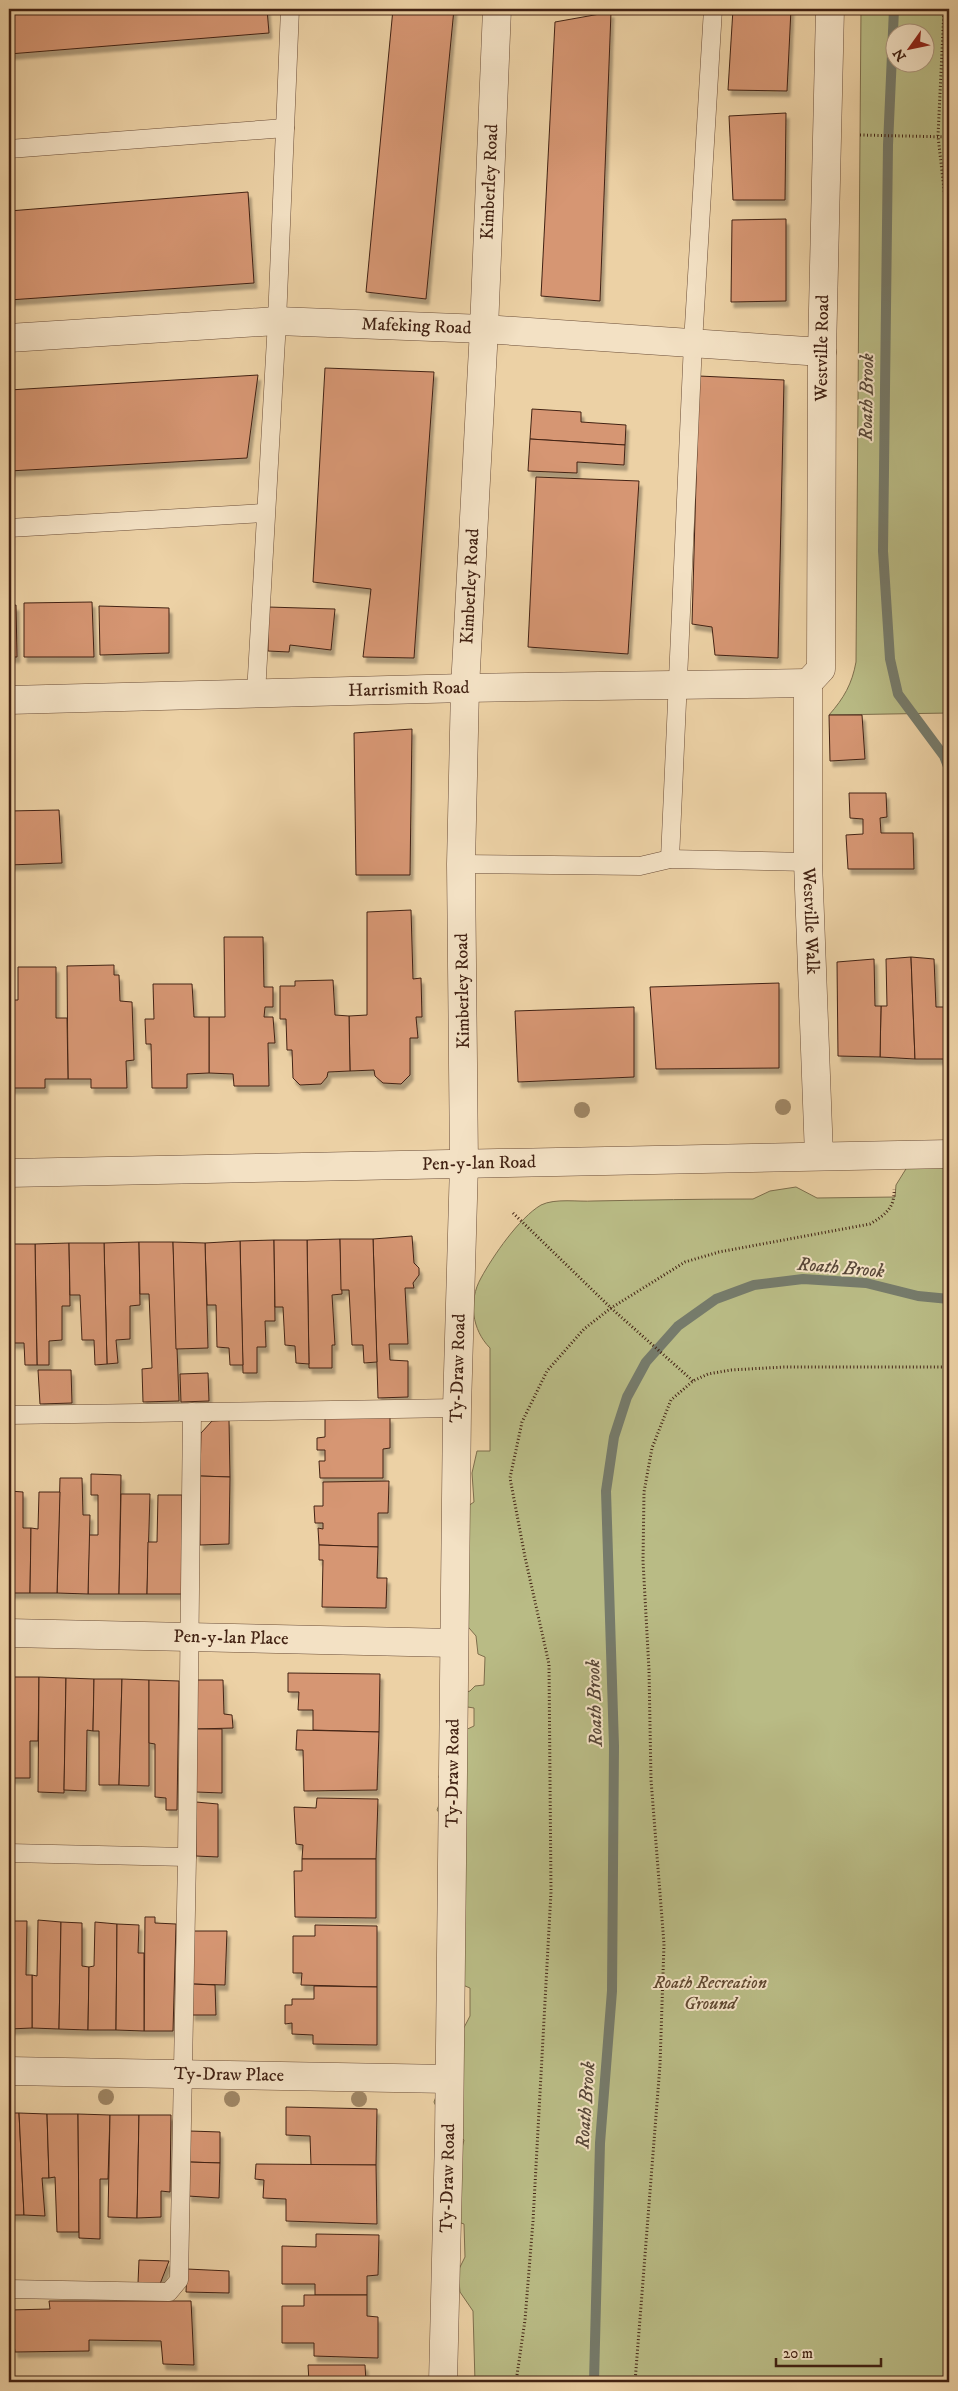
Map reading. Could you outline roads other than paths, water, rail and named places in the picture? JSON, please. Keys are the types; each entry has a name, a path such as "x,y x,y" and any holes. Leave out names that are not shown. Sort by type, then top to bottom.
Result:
{"street":[{"name":"Kimberley Road","path":"464,1164 461,864 465,688 484,329 497,9"},
{"name":"Westville Road","path":"808,683 821,669 822,352 830,9"},
{"name":"Mafeking Road","path":"9,338 277,321 484,329 822,352"},
{"name":"Harrismith Road","path":"9,700 465,688 808,683"},
{"name":"Westville Walk","path":"808,683 808,862 819,1156"},
{"name":"Pen-y-lan Road","path":"9,1174 949,1154"},
{"name":"Ty-Draw Road","path":"443,2382 449,2079 457,1408 464,1164"},
{"name":"Pen-y-lan Place","path":"9,1633 453,1643"},
{"name":"Ty-Draw Place","path":"9,2071 449,2079"}],"lane":[{"path":"256,694 264,513 277,321 290,9"},
{"path":"670,859 693,342 713,9"},
{"path":"9,149 285,128"},
{"path":"9,528 264,513"},
{"path":"461,864 640,866 670,859 808,862"},
{"path":"9,1415 457,1408"},
{"path":"9,2289 169,2292 179,2280 187,1858 192,1412"},
{"path":"9,1853 187,1858"}],"waterway":[{"name":"Roath Brook","path":"894,9 888,145 883,551 890,659 898,694 944,756 949,769"},
{"name":"Roath Brook","path":"594,2382 600,2143 612,1991 614,1746 606,1491 614,1437 627,1397 646,1362 678,1326 716,1299 754,1285 803,1279 866,1283 918,1296 949,1299"}],"park label":[{"name":"Roath Recreation Ground","path":"710,1994"}]}
